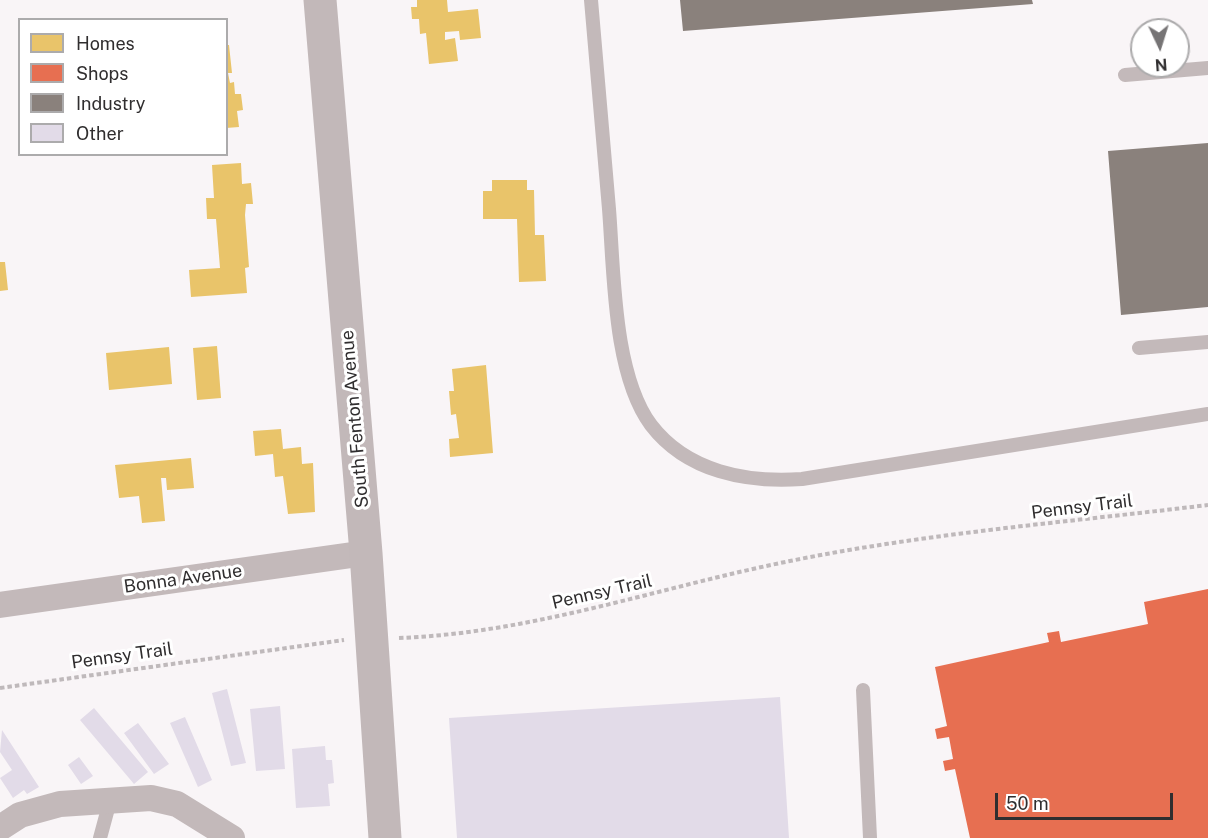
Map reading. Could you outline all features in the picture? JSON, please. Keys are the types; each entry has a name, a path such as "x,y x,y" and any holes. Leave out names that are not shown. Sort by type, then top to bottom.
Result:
{"street":[{"name":"South Fenton Avenue","path":"320,0 366,553 385,838"},
{"name":"Bonna Avenue","path":"0,605 366,553"},
{"path":"0,828 20,815 60,804 151,798 177,804 232,838"}],"lane":[{"path":"591,0 617,302 626,367 640,408 657,432 679,453 714,470 734,475 756,479 791,480 1208,414"},
{"path":"1125,75 1208,68"},
{"path":"1139,348 1208,342"},
{"path":"863,690 870,838"},
{"path":"100,838 110,801"}],"path":[{"name":"Pennsy Trail","path":"0,688 327,641 430,636 536,621 789,561 877,546 1208,505"}],"building: Homes":[{"path":"417,0 447,0 448,12 478,9 481,38 460,40 459,31 445,32 445,40 455,38 458,61 429,64 426,33 420,34 419,19 412,19 411,7 417,7"},
{"path":"228,45 229,45 232,73 228,73"},
{"path":"228,73 230,83 234,82 235,94 241,94 243,110 237,111 239,127 228,128"},
{"path":"241,163 242,184 251,183 253,204 246,204 245,215 249,267 245,268 247,293 191,297 189,270 220,268 216,219 207,219 206,198 214,198 212,165"},
{"path":"492,180 527,180 527,190 534,190 535,235 544,235 546,281 519,282 517,219 483,219 483,191 492,191"},
{"path":"0,262 5,262 8,290 0,291"},
{"path":"217,346 221,398 197,400 193,348"},
{"path":"169,347 172,384 109,390 106,353"},
{"path":"486,365 493,453 450,457 449,439 459,438 456,414 451,415 449,391 454,391 452,369"},
{"path":"281,429 283,449 301,447 302,464 313,463 315,512 288,514 283,476 275,477 273,454 255,456 253,431"},
{"path":"191,458 194,488 167,490 166,478 161,478 165,521 142,523 139,496 119,498 115,465"}],"building: Shops":[{"path":"1208,589 1208,838 970,838 955,769 945,771 943,761 953,759 949,737 937,739 935,729 947,726 935,667 1049,642 1047,633 1059,631 1061,642 1148,624 1144,602"}],"building: Industry":[{"path":"680,0 1032,0 1033,4 683,31"},
{"path":"1208,143 1208,307 1121,315 1108,151"}],"building: Other":[{"path":"227,689 246,763 231,766 212,693"},
{"path":"780,697 789,838 457,838 449,718"},
{"path":"280,706 285,769 256,771 250,709"},
{"path":"94,708 148,772 134,784 80,720"},
{"path":"185,717 212,780 198,787 170,723"},
{"path":"138,723 169,764 154,774 124,733"},
{"path":"2,730 39,787 27,794 24,790 13,798 0,778 12,770 0,752"},
{"path":"325,746 326,760 332,760 334,783 328,784 330,806 296,808 292,749"},
{"path":"79,757 93,776 81,784 68,765"}]}
